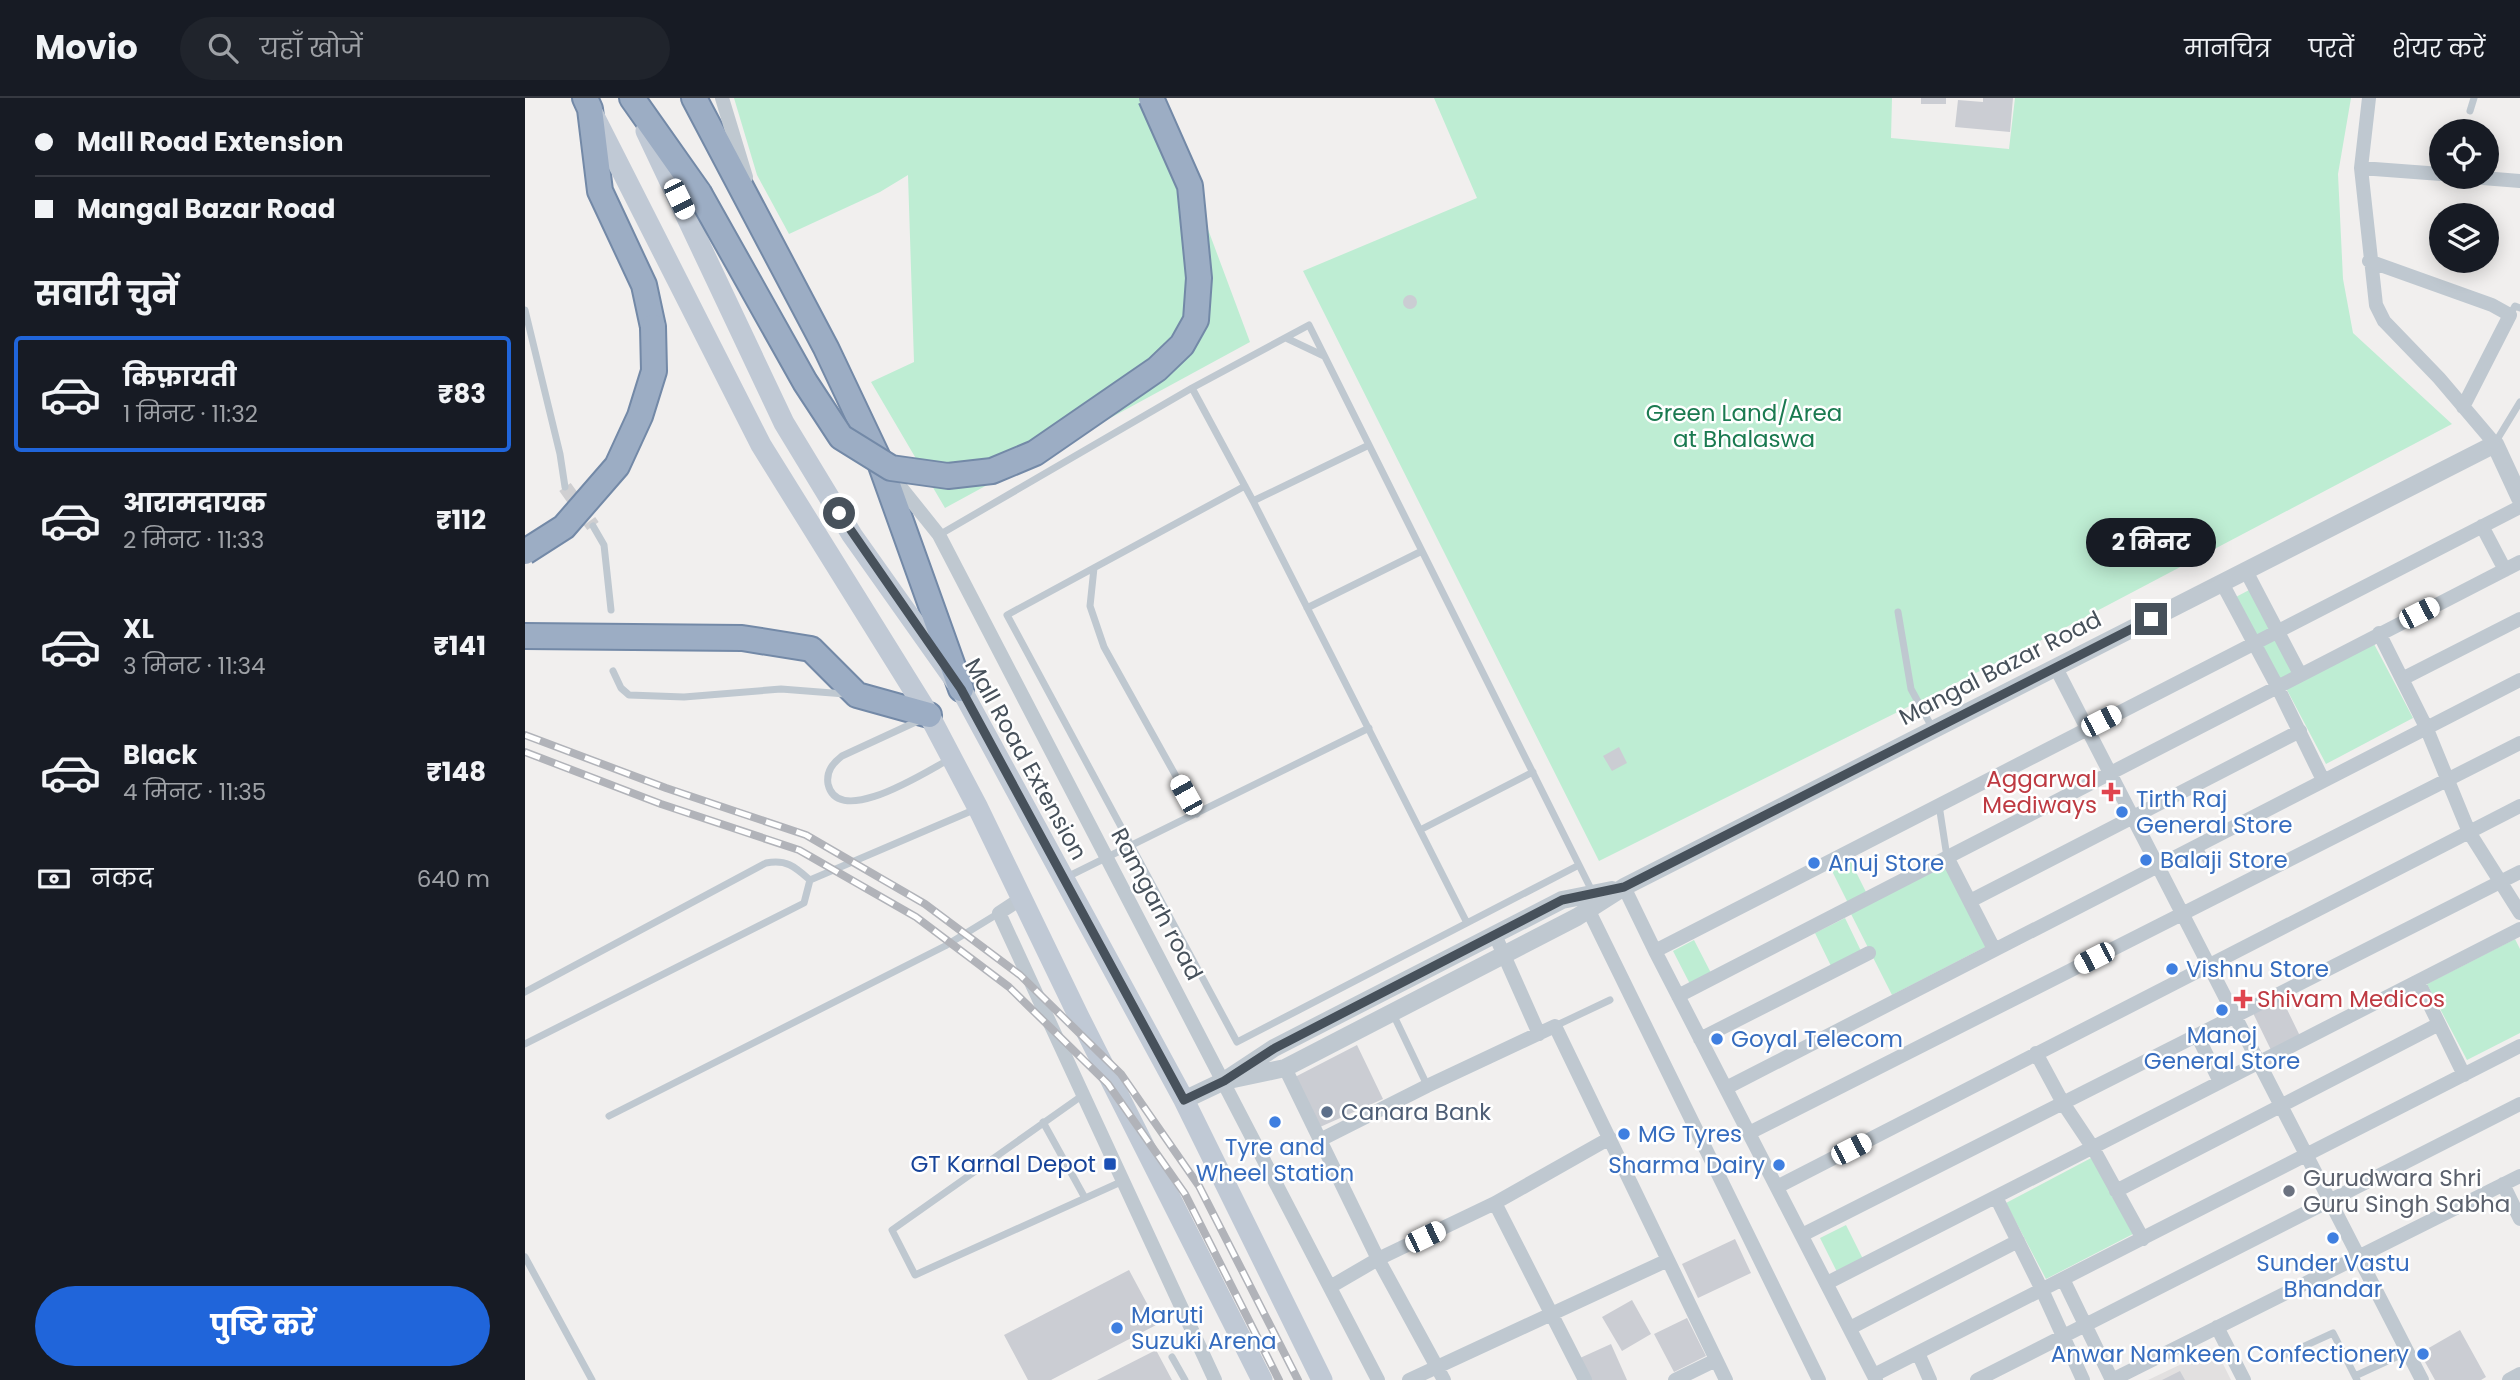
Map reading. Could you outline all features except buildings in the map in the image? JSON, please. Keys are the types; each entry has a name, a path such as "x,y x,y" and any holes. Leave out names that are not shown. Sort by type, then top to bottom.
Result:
{"highway":[{"path":"631,98 699,193 805,382 841,437 891,468 947,476 992,471 1035,453 1157,369 1182,345 1196,320 1199,278 1190,186 1151,98"},
{"path":"694,98 825,348 879,460 961,689"},
{"path":"525,552 563,527 617,466 640,416 654,371 653,327 644,285 600,191 588,103"},
{"path":"525,636 742,638 811,649 856,695 929,715"}],"main road":[{"name":"Mall Road Extension","path":"631,98 784,423 852,536 961,689 1184,1100 1322,1380"},
{"path":"588,103 761,445 929,715 952,758 1262,1380"}],"street":[{"path":"722,98 761,227"},
{"path":"2369,98 2361,168 2369,261 2376,305 2384,321 2494,444 2520,498"},
{"path":"2361,168 2429,173"},
{"path":"2499,179 2520,181"},
{"path":"2369,261 2515,311 2463,407"},
{"name":"Mangal Bazar Road","path":"1593,902 2494,444"},
{"name":"Ramgarh road","path":"879,460 939,536 1378,1380"},
{"path":"1655,951 2520,507"},
{"path":"2482,526 2505,569"},
{"path":"1678,996 2520,562"},
{"path":"2246,570 2300,674"},
{"path":"2222,583 2323,780"},
{"path":"2402,679 2520,619"},
{"path":"2379,633 2426,727 2469,832 2520,914"},
{"path":"2056,667 2131,818 2422,1380"},
{"path":"1726,1088 2520,680"},
{"path":"1970,901 2300,731"},
{"path":"1749,1133 2520,743"},
{"path":"1776,1187 2520,806"},
{"path":"1947,857 1994,950"},
{"path":"1802,1235 2520,872"},
{"path":"1624,887 1875,1378 1918,1353 2520,1046"},
{"path":"1022,898 999,914 1215,1380"},
{"path":"1184,1100 1224,1081 1275,1048 1562,900 1593,902"},
{"path":"1224,1081 1285,1069 1504,955 1593,902"},
{"path":"1593,902 1819,1380"},
{"path":"1826,1283 2520,929"},
{"path":"1495,935 1539,1034"},
{"path":"1700,1039 1869,953"},
{"path":"2418,981 2464,1075"},
{"path":"2116,1191 2439,1024"},
{"path":"1320,1140 1555,1026 1726,1380"},
{"path":"2197,1034 2220,1082"},
{"path":"2036,1053 2063,1103 2093,1147 2143,1239"},
{"path":"1285,1069 1378,1259 1441,1373"},
{"path":"1977,1380 2520,1104"},
{"path":"1330,1287 1378,1259 1495,1203 1610,1138"},
{"path":"2063,1279 2112,1380 2520,1176"},
{"path":"2503,1184 2520,1219"},
{"path":"1996,1197 2083,1380"},
{"path":"1495,1203 1585,1380"},
{"path":"1850,1328 2018,1241"},
{"path":"1409,1380 1441,1373 1552,1315 1668,1260"},
{"path":"2217,1327 2244,1380"},
{"path":"1918,1353 1930,1380"},
{"path":"1675,1380 1716,1360"},
{"path":"2509,1380 2520,1374"}],"lane":[{"path":"2470,111 2474,98"},
{"path":"525,310 560,454 565,487"},
{"path":"939,536 1192,388 1310,325 1579,865 1593,902"},
{"path":"1286,338 1325,356"},
{"path":"1192,388 1253,501 1467,923"},
{"path":"2494,444 2520,402"},
{"path":"1253,501 1369,445"},
{"path":"1245,486 1007,615 1237,1042 1579,865"},
{"path":"593,526 604,545 611,610"},
{"path":"1307,608 1422,551"},
{"path":"1094,568 1090,606 1104,647 1197,814"},
{"path":"1898,612 1911,689 1934,730"},
{"path":"613,671 621,688 629,695 684,697 781,689 856,695"},
{"path":"929,715 842,756 832,764 828,777 829,786 834,794 844,801 873,798 952,758"},
{"path":"1063,879 1369,729"},
{"path":"1420,830 1533,772"},
{"path":"1939,804 1947,857"},
{"path":"810,880 978,808"},
{"path":"2198,844 2208,865"},
{"path":"525,992 766,863 782,861 791,864 810,880"},
{"path":"525,1044 804,902 810,880"},
{"path":"609,1116 945,946 999,914"},
{"path":"1555,1026 1610,1000"},
{"path":"1393,1013 1427,1086"},
{"path":"1083,1094 892,1230 915,1275 1123,1181"},
{"path":"1044,1122 1085,1198"},
{"path":"525,1257 592,1380"},
{"path":"2274,1360 2333,1333 2356,1378 2408,1352"},
{"path":"1172,1357 1185,1380"}],"shaded area":[{"path":"2215,1348 2231,1380 2148,1380"}],"green space":[{"path":"734,98 1159,98 1250,342 945,508 871,382 914,362 908,175 880,192 789,234 757,175"},
{"name":"Green Land/Area at Bhalaswa","path":"1434,98 1892,98 1891,138 2009,149 2015,98 2351,98 2338,174 2343,279 2353,333 2452,424 2036,643 1599,861 1303,271 1477,198"},
{"path":"2251,589 2295,672 2278,680 2234,598"},
{"path":"2373,642 2413,718 2326,764 2286,688"},
{"path":"1849,858 1867,894 1848,903 1830,867"},
{"path":"1945,866 1987,946 1892,995 1850,912"},
{"path":"1845,918 1861,951 1831,966 1815,933"},
{"path":"2515,939 2520,949 2520,1033 2467,1060 2427,984"},
{"path":"1694,940 1711,973 1690,984 1673,951"},
{"path":"2093,1157 2133,1234 2046,1279 2006,1203"},
{"path":"1846,1225 1863,1259 1837,1272 1820,1238"}],"tunnel":[{"path":"565,487 593,526"}],"railway":[{"path":"525,735 666,788 806,835 925,904 1020,975 1121,1074 1199,1186 1298,1380"},
{"path":"525,752 661,804 799,850 916,917 1009,987 1108,1084 1185,1194 1279,1380"}],"place":[{"name":"Aggarwal Mediways","path":"2111,792"},
{"name":"Tirth Raj General Store","path":"2122,812"},
{"name":"Balaji Store","path":"2146,860"},
{"name":"Anuj Store","path":"1814,863"},
{"name":"Vishnu Store","path":"2172,969"},
{"name":"Shivam Medicos","path":"2243,999"},
{"name":"Manoj General Store","path":"2222,1010"},
{"name":"Goyal Telecom","path":"1717,1039"},
{"name":"Canara Bank","path":"1327,1112"},
{"name":"Tyre and Wheel Station","path":"1275,1122"},
{"name":"MG Tyres","path":"1624,1134"},
{"name":"GT Karnal Depot","path":"1110,1164"},
{"name":"Sharma Dairy","path":"1779,1165"},
{"name":"Gurudwara Shri Guru Singh Sabha","path":"2289,1191"},
{"name":"Sunder Vastu Bhandar","path":"2333,1238"},
{"name":"Maruti Suzuki Arena","path":"1117,1328"},
{"name":"Anwar Namkeen Confectionery","path":"2423,1354"}],"route":[{"path":"839,513 852,536 961,689 1184,1100 1224,1081 1275,1048 1562,900 1624,887 2151,619"}]}
